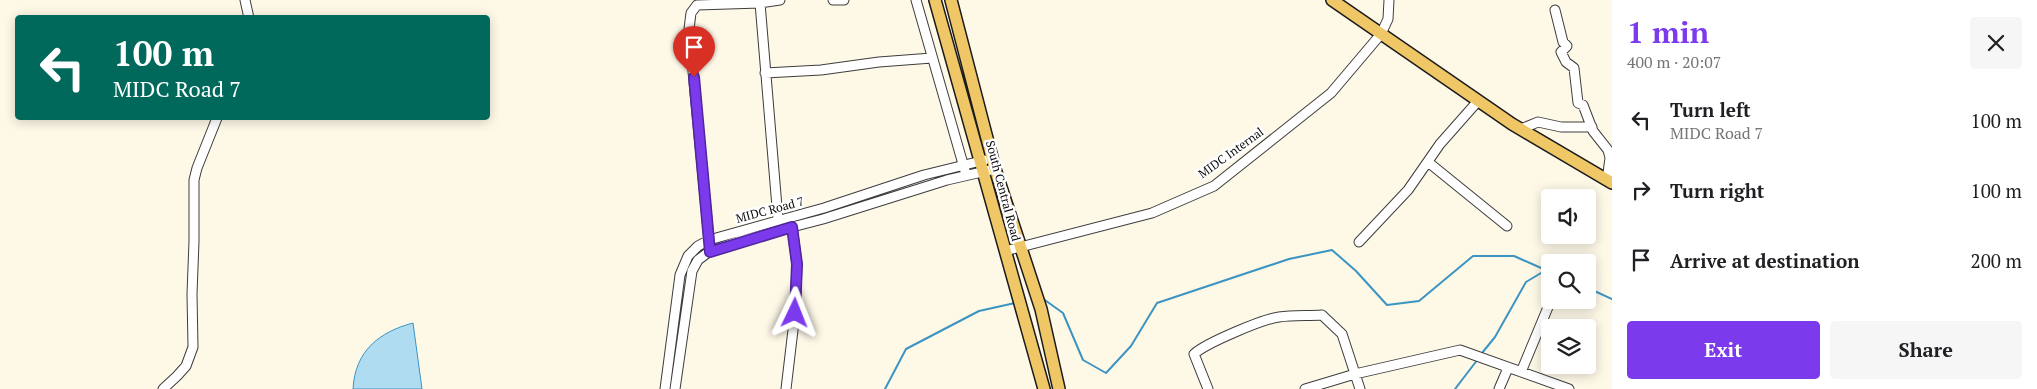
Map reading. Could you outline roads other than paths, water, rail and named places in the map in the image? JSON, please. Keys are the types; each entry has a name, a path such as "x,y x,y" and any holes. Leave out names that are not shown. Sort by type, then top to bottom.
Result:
{"main road":[{"name":"South Central Road","path":"935,0 988,165 1020,247 1037,299 1059,389"},
{"name":"South Central Road","path":"951,0 1005,251 1044,389"},
{"path":"1332,0 1478,101 1610,182"}],"street":[{"path":"245,0 248,15"},
{"path":"710,252 689,29 690,13 697,6 780,0"},
{"path":"833,0 844,0"},
{"path":"916,0 967,176"},
{"path":"1381,34 1388,19 1389,0"},
{"path":"760,1 779,226"},
{"path":"1555,10 1563,42 1567,46 1561,52 1566,62 1574,68 1578,102 1583,104 1592,127 1608,150 1610,182"},
{"name":"MIDC Internal","path":"1005,251 1152,213 1214,186 1331,93 1381,34"},
{"path":"765,73 821,70 879,62 932,58"},
{"path":"1359,242 1408,190 1440,144 1478,101"},
{"path":"162,389 186,366 193,347 194,180 216,120"},
{"path":"1521,129 1538,122 1561,127 1592,127"},
{"path":"1428,162 1507,226"},
{"name":"MIDC Road 7","path":"665,389 680,316 692,271 698,260 710,252 824,208 924,175 964,165 988,165"},
{"name":"MIDC Road 7","path":"675,389 680,316 680,275 688,256 698,246 709,240 779,226 792,227 823,219 967,176 988,165"},
{"path":"786,389 796,293 797,264 792,227"},
{"path":"1521,372 1547,309"},
{"path":"1208,389 1194,354 1201,348 1277,317 1322,315 1342,334 1360,389"},
{"path":"1305,389 1355,374 1460,350 1569,389"},
{"path":"1499,389 1508,368"}],"water":[{"path":"413,323 422,389 353,389 358,364 371,345 390,332"}],"waterway":[{"path":"1042,298 1063,313 1083,360 1106,373 1131,346 1157,303 1289,259 1332,250 1356,271 1387,305 1419,301 1473,256 1514,256 1541,268"},
{"path":"1482,353 1495,337 1526,282 1541,273"},
{"path":"1596,292 1612,299"},
{"path":"885,389 906,349 979,311 1015,303"},
{"path":"1455,389 1478,359"}]}
